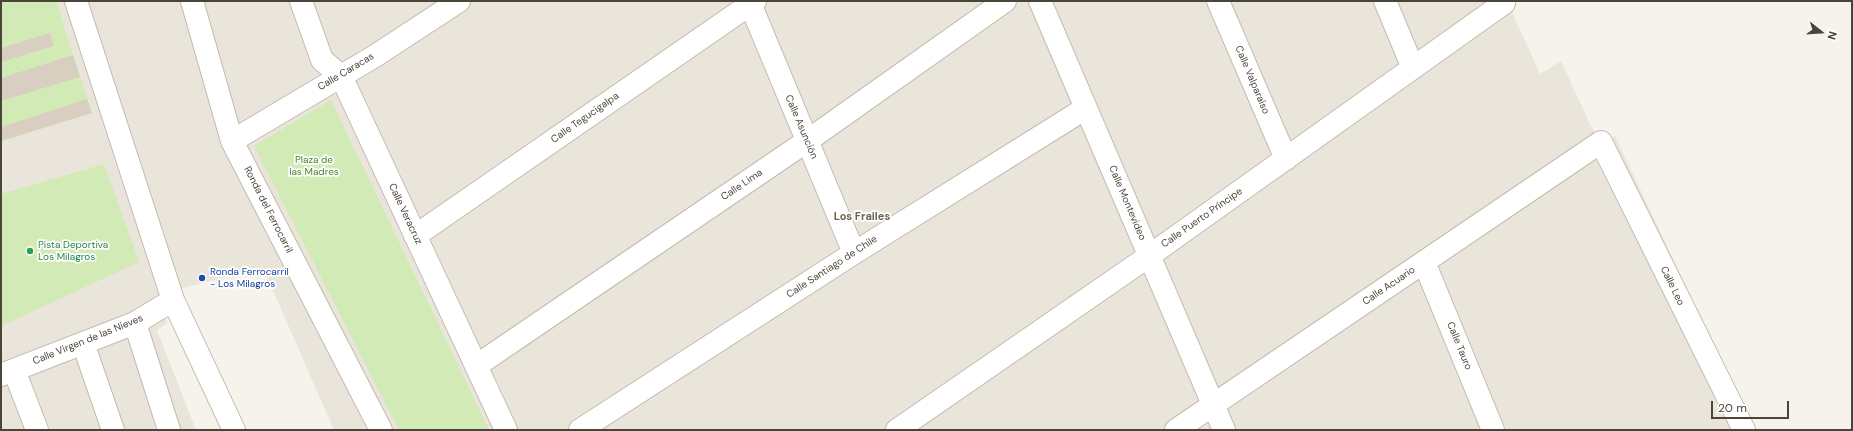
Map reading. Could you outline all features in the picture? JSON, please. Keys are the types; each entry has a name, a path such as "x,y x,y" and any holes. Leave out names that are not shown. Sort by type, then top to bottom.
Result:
{"street":[{"path":"76,1 173,300 234,430"},
{"name":"Ronda del Ferrocarril","path":"192,1 232,141 380,430"},
{"name":"Calle Veracruz","path":"301,1 322,60 341,76 506,430"},
{"name":"Calle Caracas","path":"232,141 341,76 459,1"},
{"name":"Calle Lima","path":"476,366 807,140 1005,1"},
{"name":"Calle Montevideo","path":"1040,1 1224,430"},
{"name":"Calle Valparaíso","path":"1218,1 1286,159"},
{"path":"1385,1 1413,68"},
{"name":"Calle Asunción","path":"752,2 854,253"},
{"name":"Calle Tegucigalpa","path":"415,236 752,2"},
{"name":"Calle Puerto Príncipe","path":"897,430 1149,256 1504,3"},
{"name":"Calle Santiago de Chile","path":"580,430 854,253 1086,108"},
{"name":"Calle Acuario","path":"1176,430 1601,142"},
{"name":"Calle Leo","path":"1601,142 1744,430"},
{"name":"Calle Tauro","path":"1424,262 1493,430"},
{"name":"Calle Virgen de las Nieves","path":"8,373 135,323 173,300"},
{"path":"135,323 169,430"},
{"path":"83,343 113,430"},
{"path":"8,373 37,430"}],"shaded area":[{"path":"1,1 1512,1 1517,4 1512,12 1540,74 1561,61 1589,122 1602,145 1615,136 1754,430 334,430 267,277 250,271 159,294 167,323 157,330 196,430 1,430"}],"green space":[{"path":"1,1 56,1 92,113 1,141"},
{"name":"Plaza de las Madres","path":"331,100 489,430 399,430 254,146"},
{"path":"104,164 139,262 1,326 1,194"}],"building":[{"path":"50,33 54,46 1,62 1,48"},
{"path":"73,55 80,77 1,101 1,78"},
{"path":"87,99 92,113 1,141 1,127"}],"place":[{"name":"Pista Deportiva Los Milagros","path":"30,251"},
{"name":"Ronda Ferrocarril - Los Milagros","path":"202,278"}],"district":[{"name":"Los Frailes","path":"862,217"}]}
